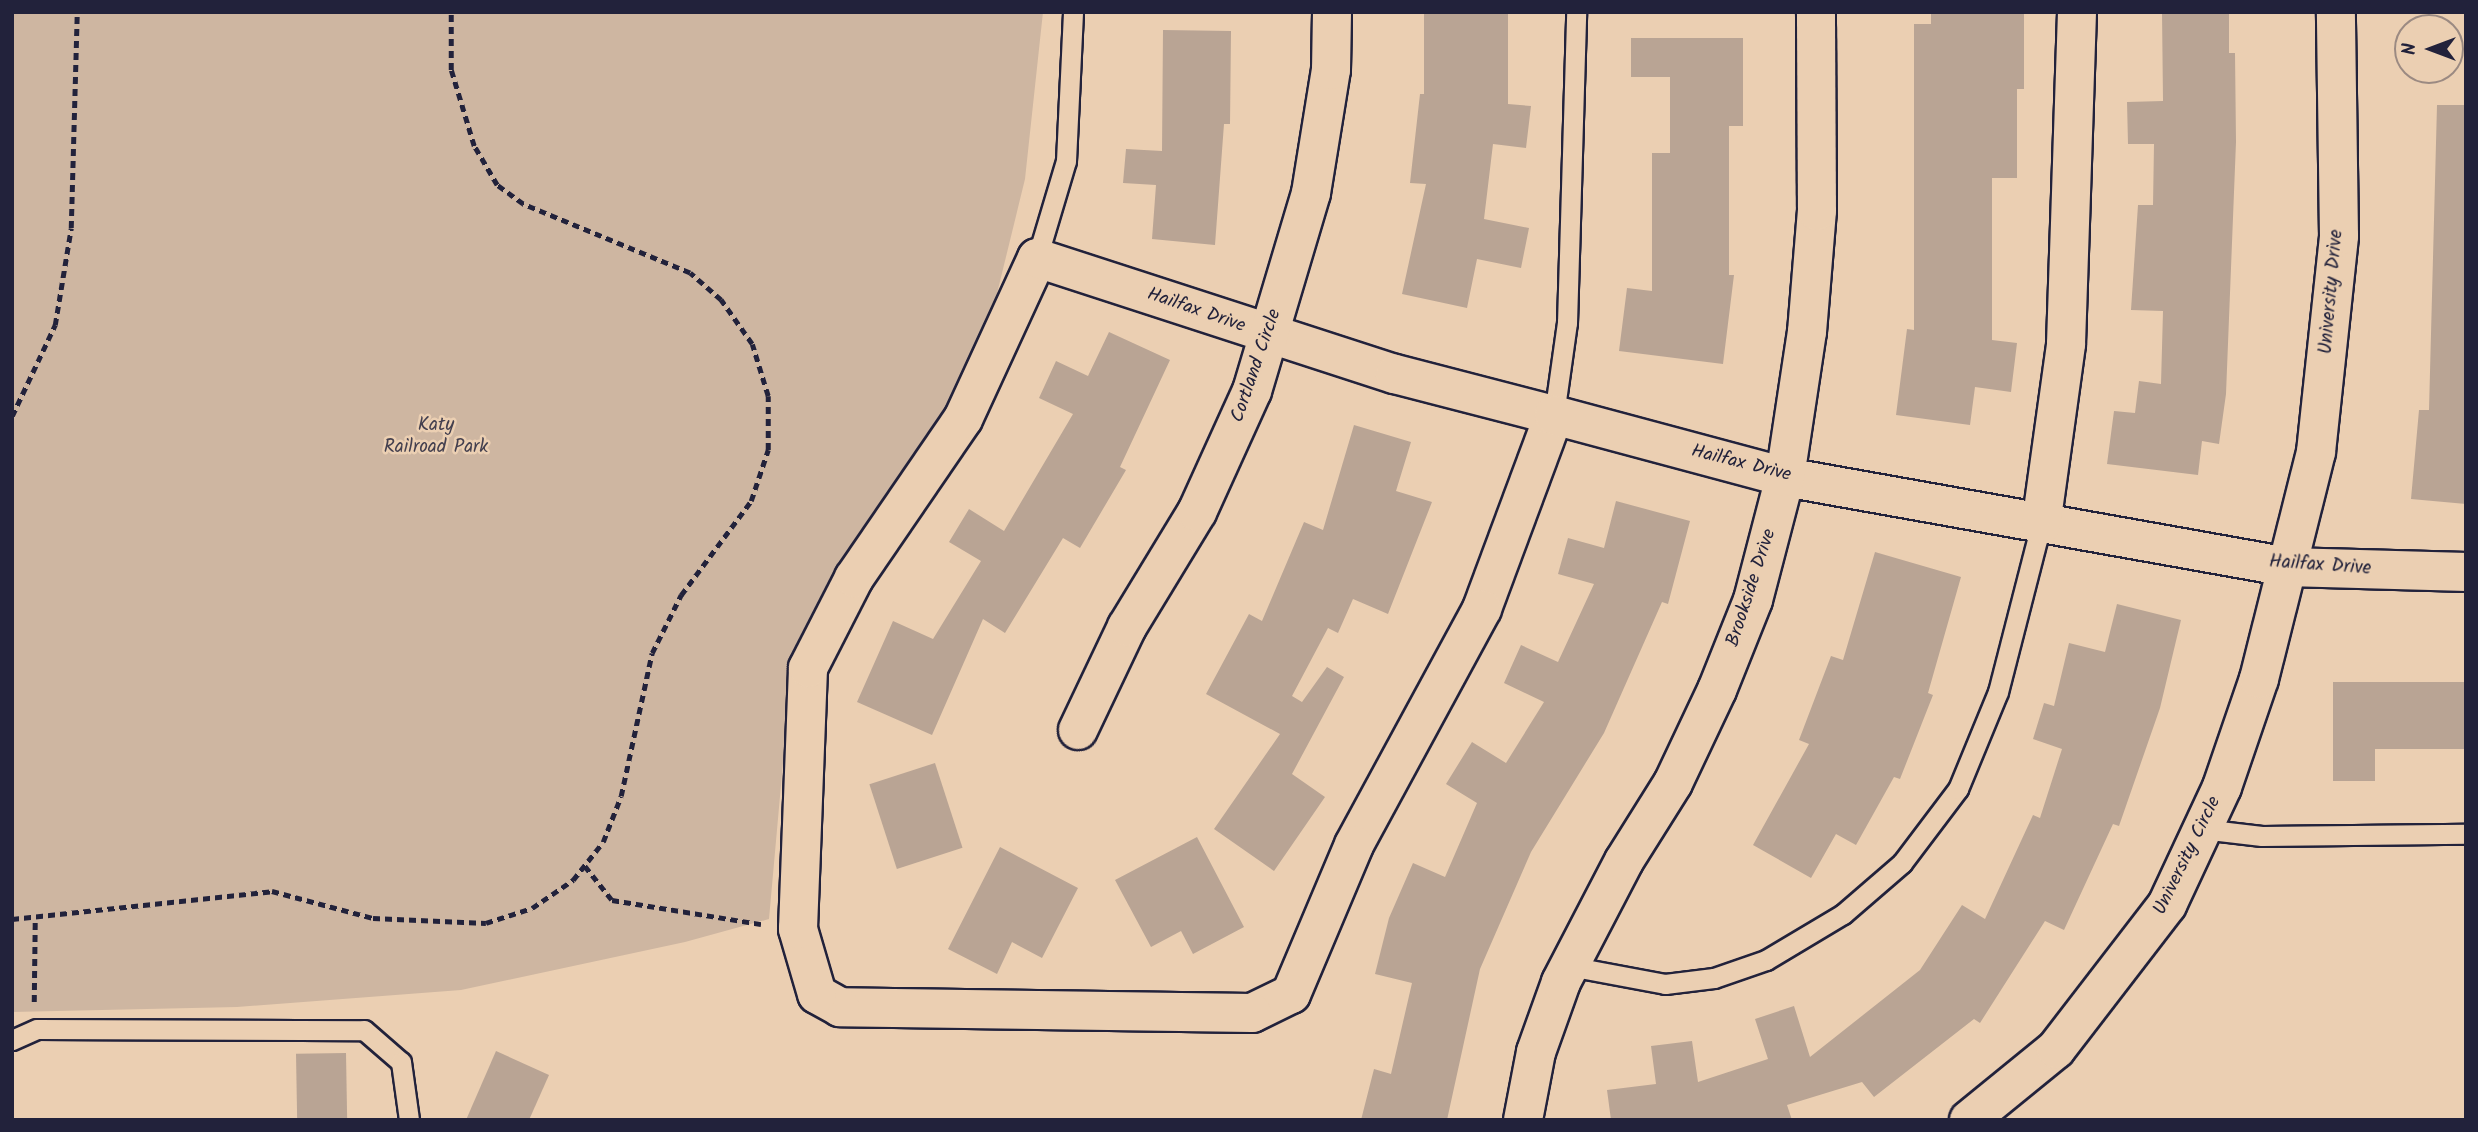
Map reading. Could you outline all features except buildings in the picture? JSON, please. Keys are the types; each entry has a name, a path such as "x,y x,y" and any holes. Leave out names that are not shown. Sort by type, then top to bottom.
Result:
{"street":[{"name":"Cortland Circle","path":"1078,730 1127,627 1197,512 1252,391 1311,193 1331,69 1332,12"},
{"name":"Brookside Drive","path":"1524,1120 1536,1052 1569,966 1624,861 1673,783 1717,690 1753,600 1785,477 1807,332 1817,211 1816,12"},
{"path":"2041,525 2066,344 2077,12"},
{"name":"University Drive","path":"2288,567 2316,452 2339,236 2336,12"},
{"name":"Hailfax Drive","path":"1037,258 1270,336 1785,477 2041,525 2288,567 2466,572"},
{"path":"1037,258 963,419 854,578 808,668 798,929 817,994 840,1007 1252,1013 1291,994 1354,845 1482,609 1555,415"},
{"name":"University Circle","path":"1969,1120 2056,1049 2121,970 2167,905 2202,829 2259,679 2288,567"}],"lane":[{"path":"1037,258 1066,161 1073,12"},
{"path":"1555,415 1567,323 1576,12"},
{"path":"1569,966 1665,984 1714,978 1766,960 1843,914 1902,863 1958,789 1998,692 2041,525"},
{"path":"2202,829 2262,836 2466,834"},
{"path":"12,1040 34,1030 229,1027 364,1030 401,1062 409,1120"}],"path":[{"path":"12,416 55,325 71,228 78,12"},
{"path":"12,919 35,919 272,891 373,918 486,923 532,908 573,880 603,842 621,796 653,653 681,595 751,501 768,450 768,396 752,344 721,300 690,273 523,204 497,185 474,146 451,69 451,12"},
{"path":"584,866 612,901 798,929"},
{"path":"34,1030 35,919"}],"green space":[{"name":"Katy Railroad Park","path":"12,12 1043,12 1025,179 993,310 951,418 790,685 769,919 685,942 461,990 237,1007 12,1012"}]}
